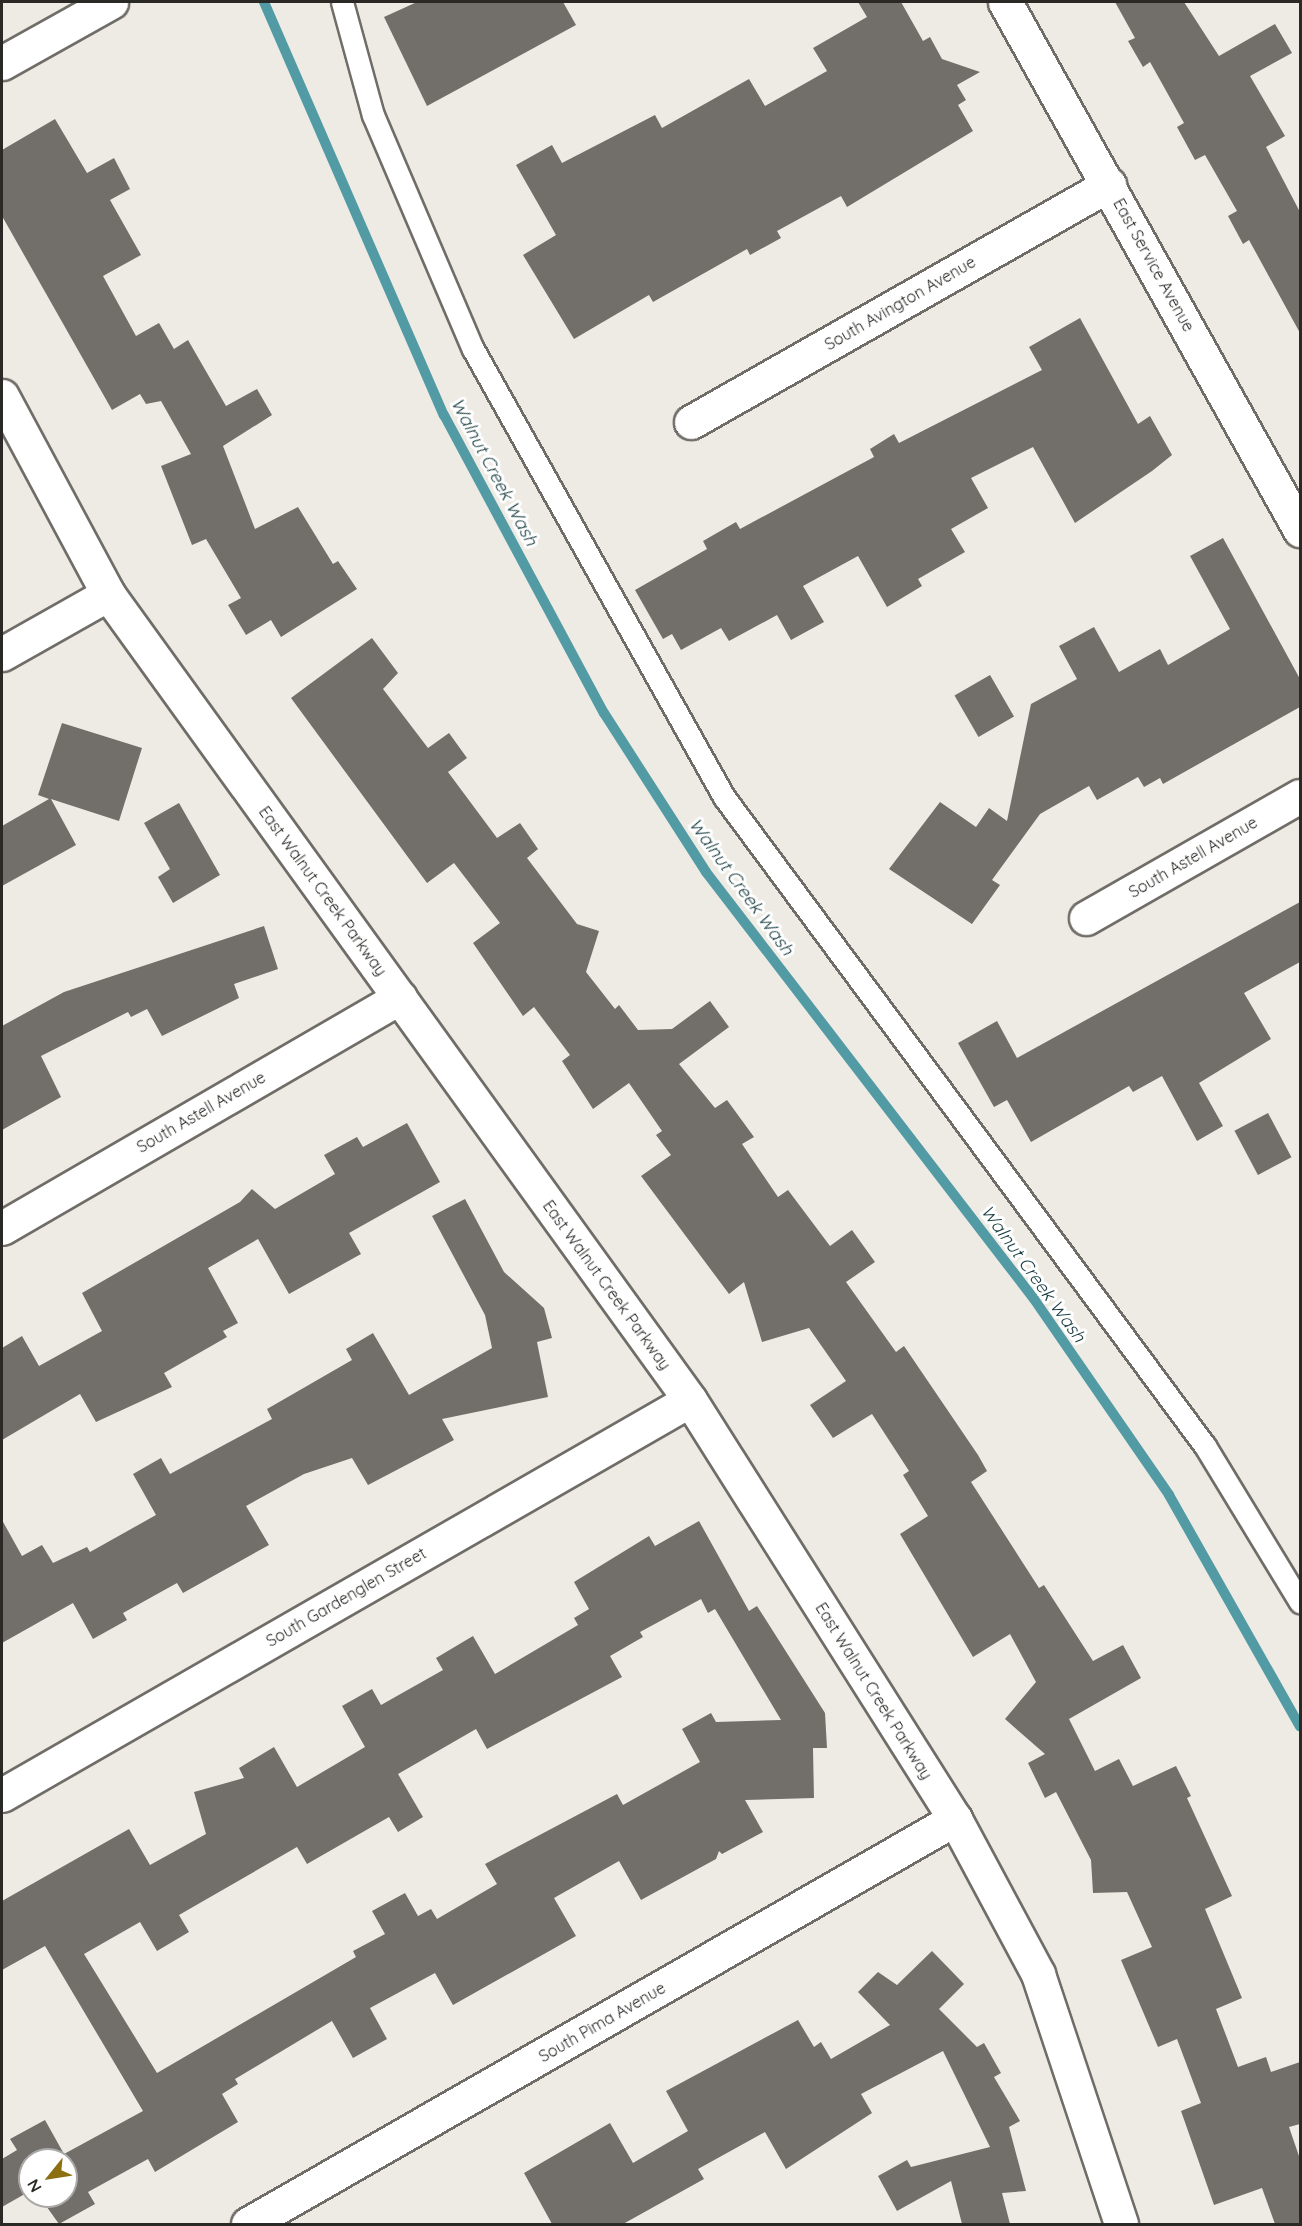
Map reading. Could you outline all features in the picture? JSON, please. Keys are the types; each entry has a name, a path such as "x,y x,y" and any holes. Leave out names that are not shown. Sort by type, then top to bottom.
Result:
{"street":[{"path":"2,63 111,2"},
{"name":"East Service Avenue","path":"1005,2 1300,530"},
{"name":"South Avington Avenue","path":"691,422 1109,185"},
{"name":"East Walnut Creek Parkway","path":"2,396 108,594 690,1400 955,1819 1038,1974 1121,2224"},
{"path":"2,654 108,594"},
{"name":"South Astell Avenue","path":"1086,918 1300,796"},
{"name":"South Astell Avenue","path":"2,1228 400,997"},
{"name":"South Gardenglen Street","path":"2,1795 690,1400"},
{"name":"South Pima Avenue","path":"248,2224 955,1819"}],"lane":[{"path":"342,2 374,115 473,349 724,797 1205,1446 1300,1602"}],"building":[{"path":"417,2 563,2 576,25 427,106 384,17"},
{"path":"858,2 901,2 923,41 930,37 942,59 980,72 957,85 966,100 958,105 973,131 847,207 841,196 777,231 781,238 750,255 747,249 653,302 649,295 574,339 523,255 556,235 516,165 552,145 562,163 655,115 662,128 749,79 765,106 827,71 813,48 867,17"},
{"path":"1115,2 1184,2 1219,56 1275,24 1292,53 1250,76 1285,136 1266,147 1300,212 1300,333 1249,240 1243,244 1228,216 1237,211 1205,155 1195,160 1177,127 1184,123 1150,62 1143,67 1128,41 1135,38"},
{"path":"55,119 87,173 114,158 130,189 110,200 141,255 103,276 136,336 159,323 174,349 188,340 226,406 257,389 272,415 223,446 255,529 298,507 333,564 338,561 357,589 281,637 271,620 246,635 228,605 241,598 206,539 192,545 161,466 191,454 161,401 146,404 140,394 112,410 2,216 2,150"},
{"path":"1080,318 1138,424 1150,416 1172,455 1152,471 1075,523 1033,447 971,478 988,508 951,529 965,552 918,579 922,586 887,607 858,556 803,586 824,622 791,640 777,615 729,641 721,628 681,650 672,634 663,639 635,590 707,549 703,541 736,522 740,529 874,457 870,449 894,434 899,443 1042,370 1029,347"},
{"path":"1223,538 1300,679 1300,707 1163,784 1160,778 1144,787 1138,777 1097,800 1089,786 1040,814 992,880 1000,885 972,924 889,869 940,802 976,827 989,808 1007,821 1031,704 1077,679 1059,646 1094,627 1119,672 1160,649 1168,665 1230,629 1190,556"},
{"path":"372,638 398,673 383,689 428,748 449,733 467,758 448,772 497,838 520,823 538,849 527,858 577,924 599,931 586,972 615,1009 619,1005 638,1030 672,1029 710,1001 729,1027 679,1064 715,1108 727,1100 754,1137 742,1144 778,1197 788,1190 830,1246 852,1230 875,1262 846,1282 896,1352 904,1346 978,1455 987,1471 971,1482 1039,1588 1044,1585 1093,1661 1123,1645 1141,1678 1069,1719 1095,1771 1119,1759 1133,1786 1176,1766 1191,1796 1187,1798 1232,1896 1205,1909 1242,1998 1216,2009 1238,2067 1266,2057 1271,2072 1300,2062 1300,2124 1289,2127 1300,2159 1300,2224 1275,2224 1262,2188 1214,2205 1181,2111 1201,2103 1177,2039 1158,2047 1121,1960 1152,1947 1127,1892 1093,1893 1091,1860 1056,1792 1045,1798 1028,1763 1045,1754 1005,1719 1036,1682 1010,1634 973,1657 900,1534 928,1516 903,1475 909,1471 872,1414 833,1438 810,1405 846,1381 809,1328 762,1342 744,1282 729,1294 641,1176 671,1155 656,1135 662,1131 629,1083 593,1109 562,1061 570,1055 534,1007 523,1016 473,943 500,923 454,863 427,883 291,698"},
{"path":"990,675 1014,717 978,737 954,696"},
{"path":"62,723 142,748 119,821 51,799 76,845 2,886 2,826 49,799 38,795"},
{"path":"179,803 220,875 173,903 158,877 170,869 144,823"},
{"path":"1300,902 1300,962 1244,993 1271,1039 1199,1083 1223,1126 1197,1141 1162,1076 1133,1092 1129,1086 1031,1142 1007,1100 994,1107 958,1043 997,1021 1017,1058"},
{"path":"264,926 278,969 234,984 239,998 162,1036 147,1009 131,1017 128,1012 41,1056 61,1097 2,1130 2,1026 64,992"},
{"path":"1268,1113 1291,1157 1258,1175 1234,1131"},
{"path":"407,1123 440,1182 349,1233 361,1254 289,1294 258,1239 208,1268 238,1323 223,1331 227,1337 164,1373 172,1387 96,1422 80,1394 2,1440 2,1348 22,1336 39,1366 102,1331 82,1293 240,1202 252,1189 275,1209 335,1174 324,1155 357,1137 363,1147"},
{"path":"465,1199 504,1272 544,1308 552,1338 537,1342 548,1397 442,1419 454,1440 368,1485 352,1458 304,1474 246,1506 269,1545 183,1593 177,1583 123,1613 127,1620 93,1639 73,1603 2,1643 2,1520 22,1556 42,1545 53,1563 87,1547 90,1552 156,1515 133,1474 161,1458 170,1474 272,1419 267,1409 352,1360 346,1349 373,1333 409,1395 492,1348 485,1315 432,1216"},
{"path":"699,1521 749,1611 757,1606 825,1713 827,1748 813,1748 814,1798 745,1800 763,1832 722,1854 719,1851 716,1859 641,1900 619,1861 554,1898 576,1936 453,2005 435,1973 370,2008 387,2039 353,2058 332,2021 235,2079 238,2084 222,2094 238,2122 155,2172 148,2159 88,2192 95,2204 59,2224 48,2208 78,2208 78,2148 75,2148 143,2111 45,1946 2,1970 2,1901 129,1829 150,1865 206,1834 194,1792 244,1778 239,1768 274,1747 297,1787 365,1747 342,1706 372,1689 381,1705 443,1670 436,1658 473,1636 495,1674 578,1625 574,1618 589,1609 574,1582 649,1536 655,1546","holes":["701,1599 708,1613 715,1609 781,1720 716,1722 711,1713 682,1729 700,1762 623,1805 617,1794 485,1864 497,1884 437,1919 431,1909 418,1916 405,1893 372,1911 385,1934 353,1951 356,1957 157,2073 84,1954 140,1922 157,1951 189,1932 179,1915 297,1847 307,1864 389,1817 398,1832 423,1817 398,1774 476,1729 487,1749 622,1677 610,1656 643,1637 640,1632"]},
{"path":"932,1951 964,1984 939,2009 977,2047 984,2043 1001,2073 994,2077 1020,2121 1009,2127 1026,2191 1002,2193 1010,2224 962,2224 951,2181 897,2211 878,2176 907,2160 911,2167 990,2147 943,2051 861,2094 872,2113 786,2169 765,2132 698,2169 704,2179 623,2224 552,2224 524,2173 610,2123 633,2163 688,2131 666,2091 798,2020 814,2047 821,2042 831,2059 890,2025 858,1992 878,1972 897,1985"},
{"path":"45,2120 61,2148 18,2148 18,2198 2,2207 2,2159 17,2150 10,2139"}],"waterway":[{"name":"Walnut Creek Wash","path":"264,2 444,415 604,713 706,872 1034,1299 1169,1495 1300,1727"}]}
